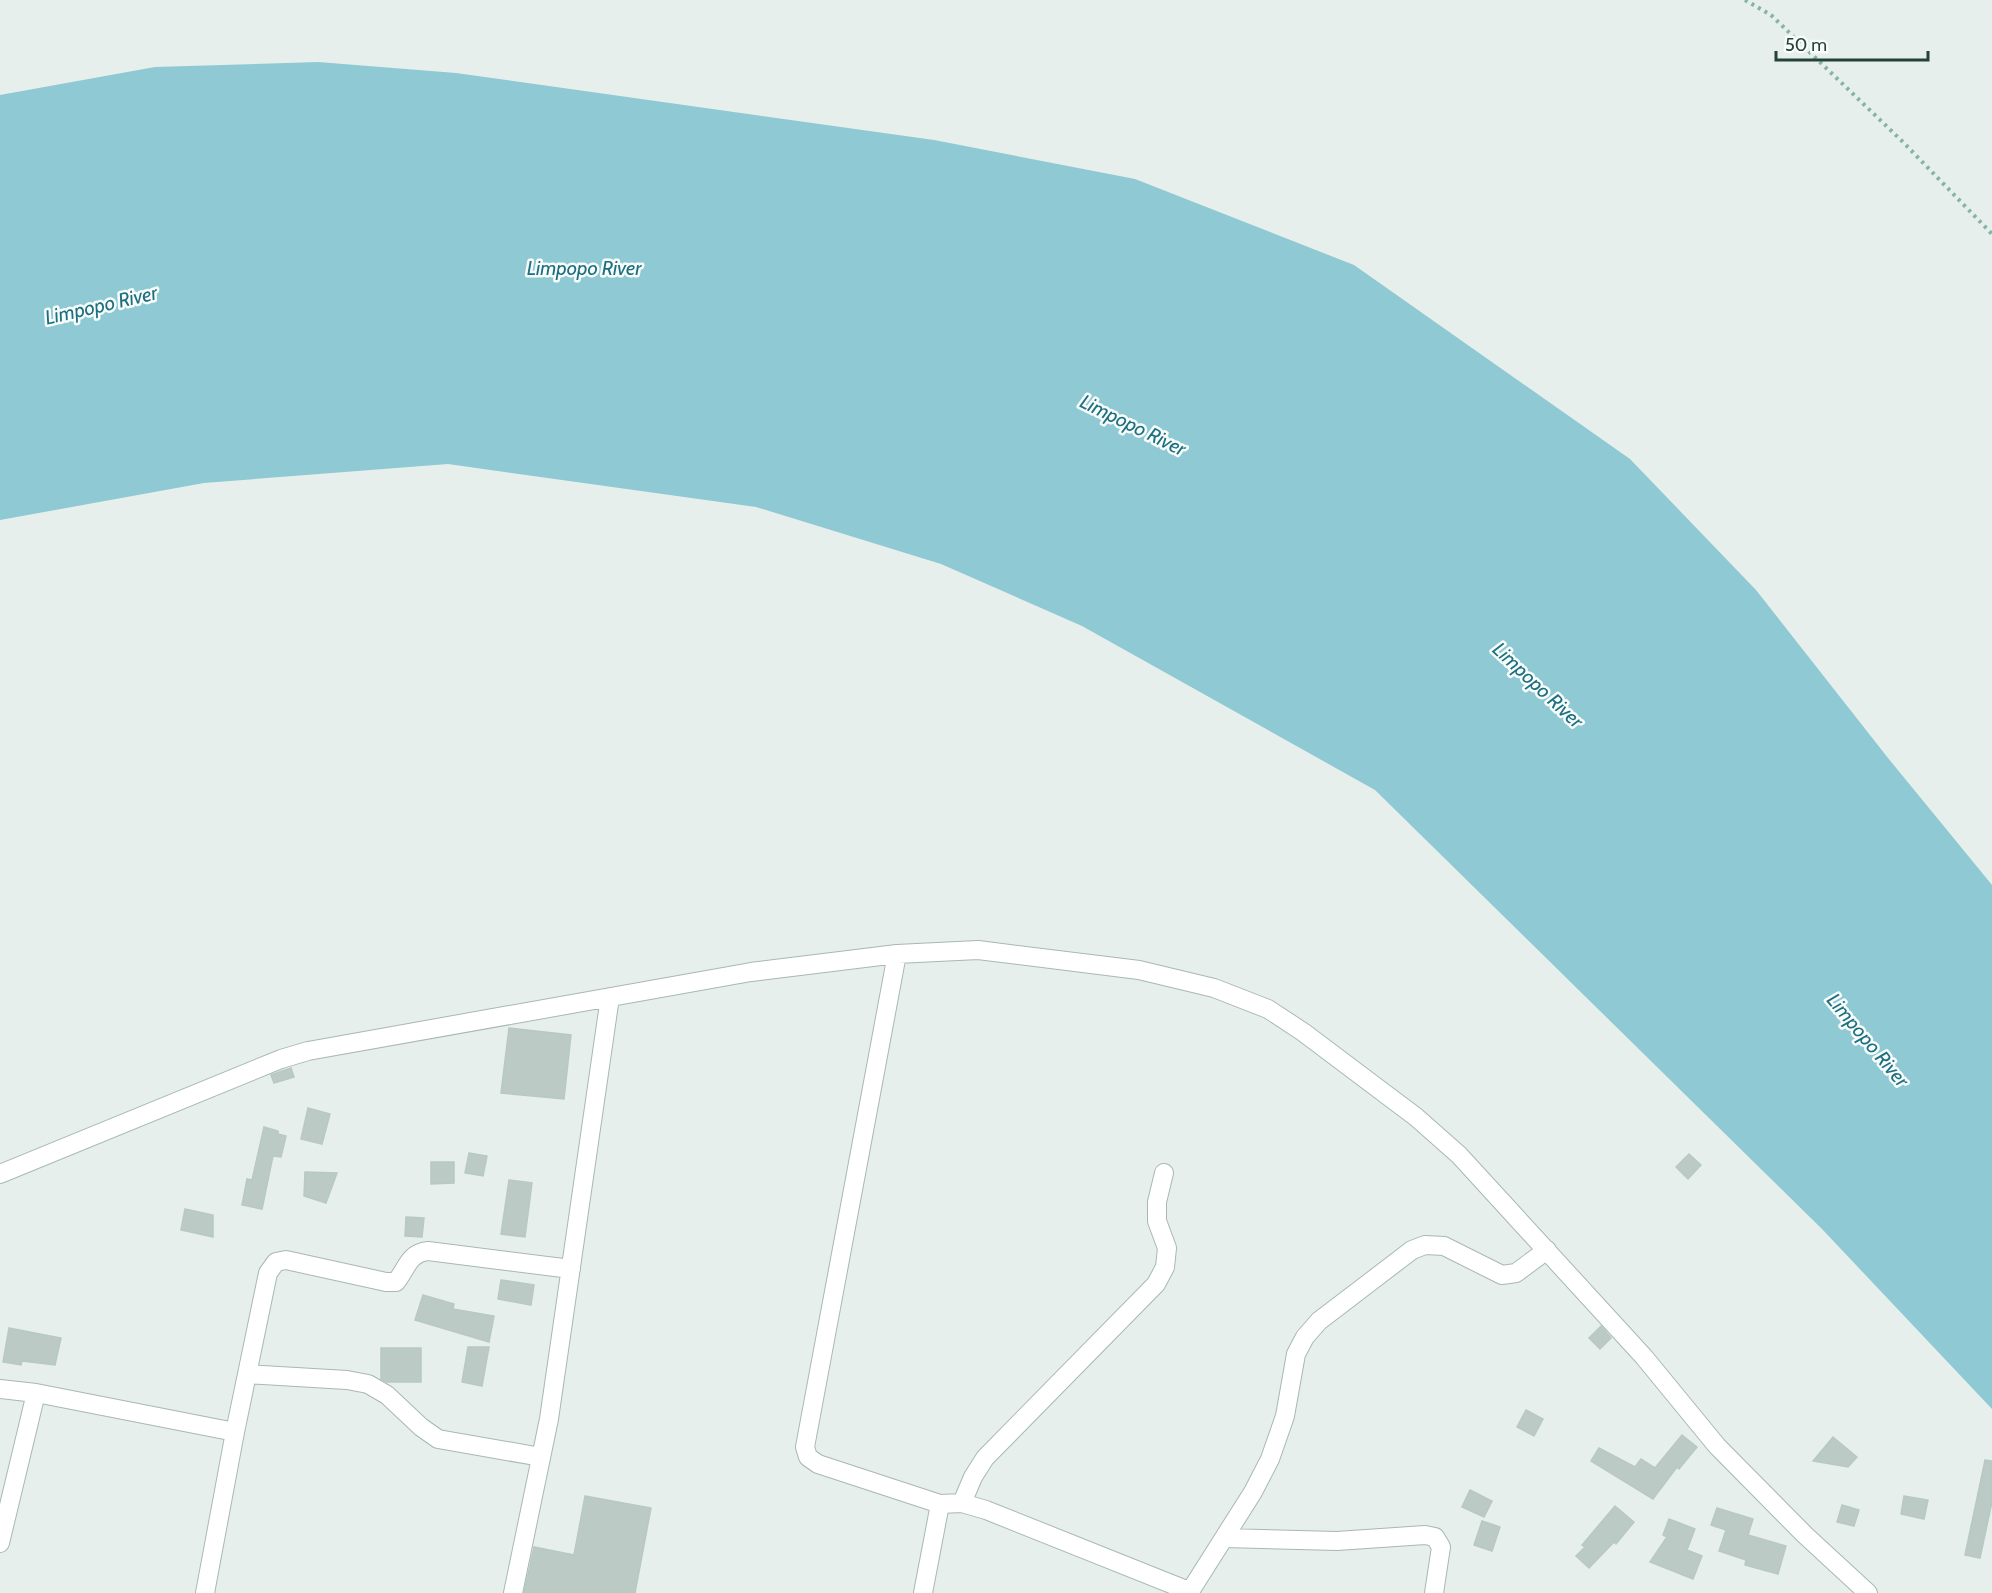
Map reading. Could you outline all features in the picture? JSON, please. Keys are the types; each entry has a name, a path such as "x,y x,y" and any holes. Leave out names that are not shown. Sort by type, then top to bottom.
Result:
{"street":[{"path":"0,1174 299,1053 610,997 752,972 897,954 978,950 1139,970 1214,988 1268,1009 1303,1032 1416,1117 1459,1155 1547,1250 1644,1357 1717,1446 1805,1535 1868,1593"},
{"path":"897,954 805,1447 808,1457 818,1464 940,1504 962,1503 986,1510 1189,1592 1253,1492 1270,1459 1285,1416 1296,1354 1305,1337 1319,1321 1412,1250 1425,1245 1444,1246 1502,1275 1516,1273 1547,1250"},
{"path":"513,1593 549,1419 610,997"},
{"path":"962,1503 973,1477 985,1458 1156,1284 1165,1268 1167,1248 1157,1221 1157,1202 1164,1173"},
{"path":"205,1593 268,1273 276,1262 286,1260 386,1282 396,1282 411,1257 419,1252 428,1251 571,1269"},
{"path":"247,1374 347,1380 368,1384 387,1395 421,1427 438,1439 541,1457"},
{"path":"0,1389 36,1392 235,1432"},
{"path":"0,1544 36,1392"},
{"path":"923,1593 940,1504"},
{"path":"1224,1538 1337,1541 1425,1534 1435,1537 1441,1546 1434,1593"}],"path":[{"path":"1745,0 1772,15 1903,142 1992,234"}],"water":[{"name":"Limpopo River","path":"318,62 456,73 934,140 1135,179 1354,265 1630,459 1756,590 1888,758 1992,885 1992,1409 1822,1229 1375,790 1082,626 941,564 756,507 448,464 204,483 0,520 0,95 155,67"}],"building":[{"path":"509,1028 571,1035 564,1099 501,1093"},
{"path":"291,1068 294,1077 274,1083 271,1075"},
{"path":"308,1108 330,1114 322,1144 301,1139"},
{"path":"264,1127 286,1136 281,1157 273,1156 262,1209 242,1205 247,1179 252,1180"},
{"path":"469,1153 487,1156 483,1176 465,1173"},
{"path":"1689,1154 1701,1165 1688,1179 1676,1167"},
{"path":"431,1162 454,1162 454,1183 431,1184"},
{"path":"305,1172 337,1173 326,1203 304,1196"},
{"path":"509,1180 532,1183 525,1237 501,1234"},
{"path":"185,1209 213,1215 213,1237 181,1230"},
{"path":"406,1217 424,1218 422,1237 405,1236"},
{"path":"501,1280 534,1285 531,1305 498,1299"},
{"path":"423,1295 454,1304 453,1309 494,1316 489,1342 415,1320"},
{"path":"1601,1326 1611,1338 1600,1349 1589,1338"},
{"path":"9,1328 61,1338 55,1365 22,1361 21,1365 3,1362"},
{"path":"468,1347 489,1347 482,1386 462,1382"},
{"path":"381,1348 421,1348 421,1382 387,1382 381,1379"},
{"path":"1526,1410 1543,1419 1534,1436 1517,1427"},
{"path":"1682,1435 1697,1447 1679,1469 1677,1467 1653,1499 1591,1461 1599,1448 1635,1467 1641,1459 1655,1468"},
{"path":"1833,1437 1857,1457 1848,1467 1813,1461"},
{"path":"1985,1460 1992,1461 1992,1502 1980,1558 1965,1555"},
{"path":"1470,1490 1492,1501 1484,1517 1462,1507"},
{"path":"585,1496 651,1508 635,1593 524,1593 534,1547 574,1555"},
{"path":"1904,1496 1928,1500 1924,1519 1901,1514"},
{"path":"1842,1505 1859,1510 1854,1526 1837,1522"},
{"path":"1615,1506 1634,1522 1616,1544 1614,1542 1589,1568 1576,1556 1585,1547 1582,1545"},
{"path":"1717,1508 1753,1519 1748,1535 1786,1546 1778,1574 1745,1565 1746,1560 1719,1551 1726,1530 1711,1525"},
{"path":"1669,1519 1695,1529 1687,1550 1702,1556 1693,1579 1650,1562 1667,1537 1663,1535"},
{"path":"1482,1521 1500,1527 1492,1551 1474,1545"}]}
